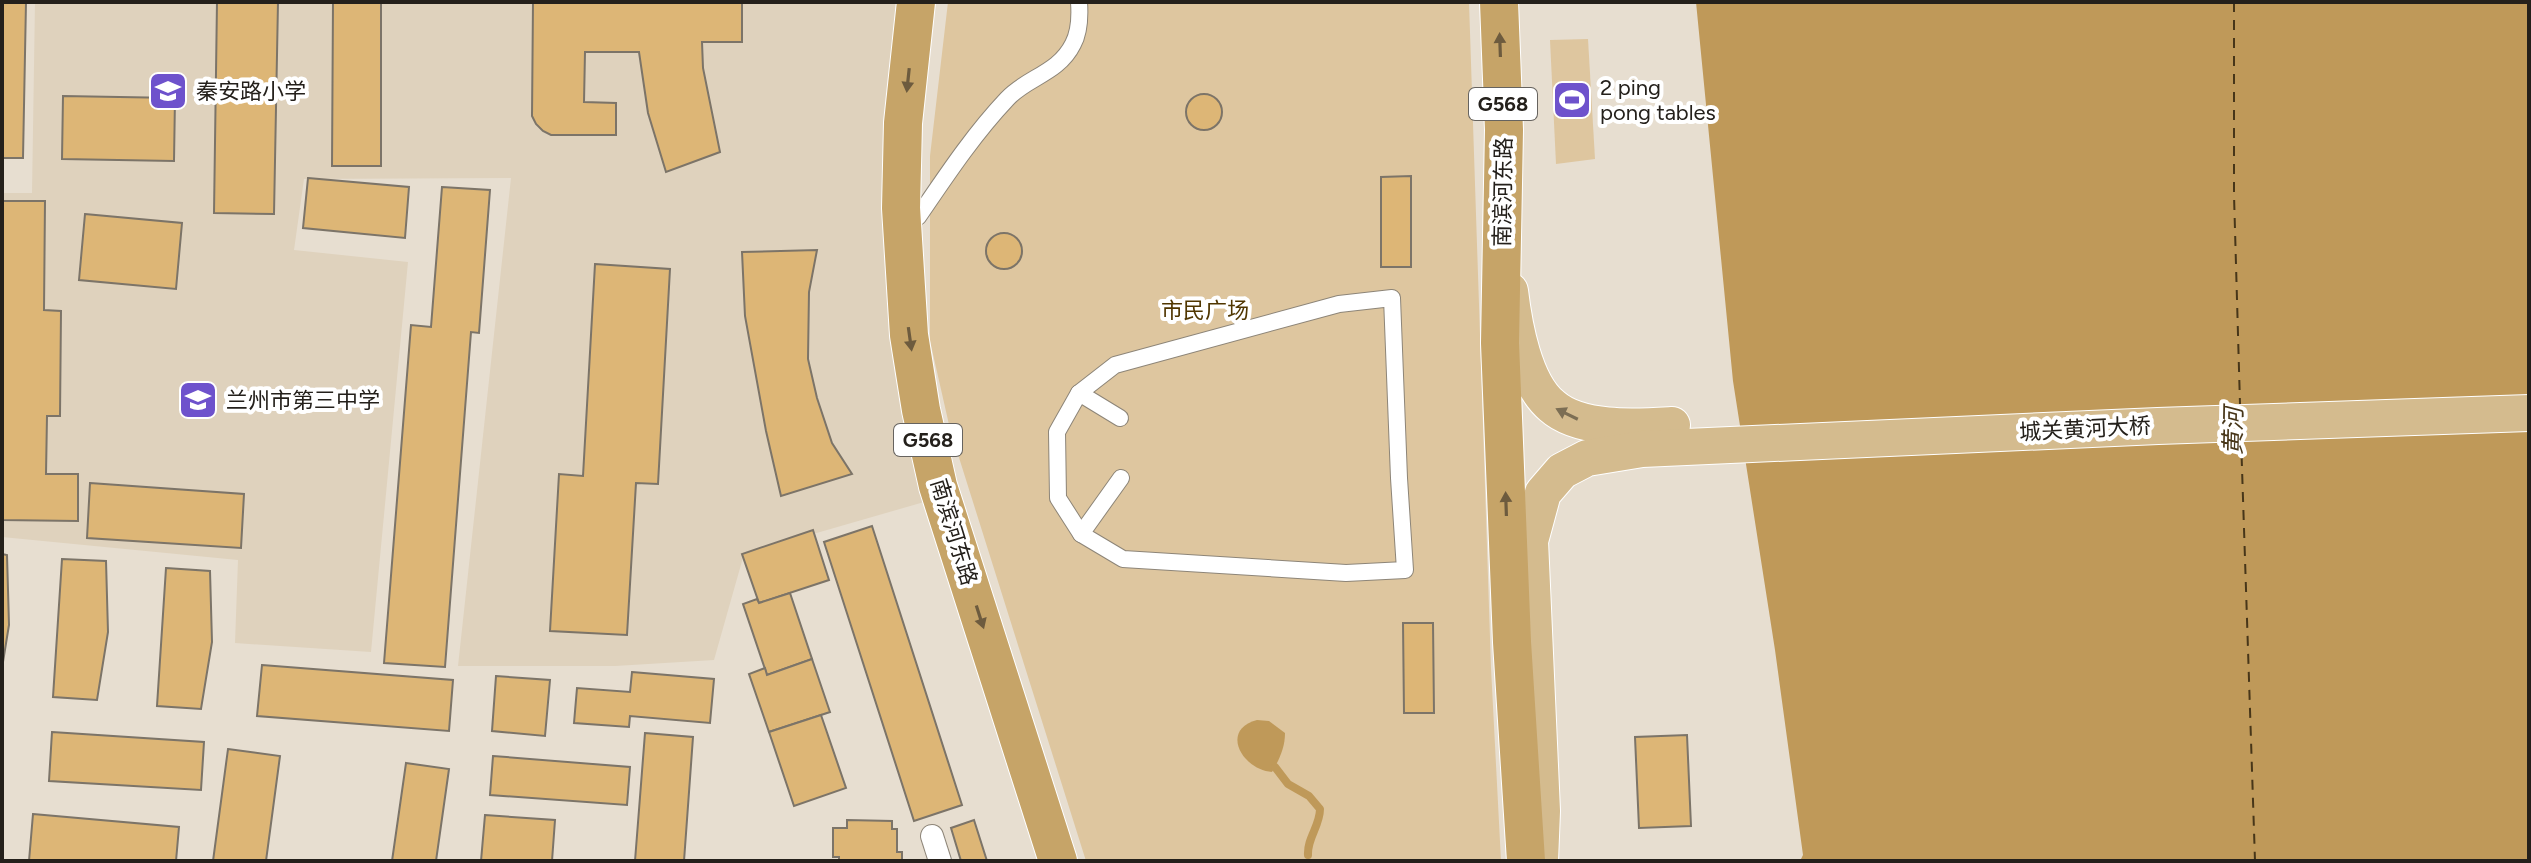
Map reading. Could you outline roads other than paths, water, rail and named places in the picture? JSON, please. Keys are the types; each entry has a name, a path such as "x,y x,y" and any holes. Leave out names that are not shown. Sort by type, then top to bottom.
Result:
{"highway":[{"name":"南滨河东路","path":"916,2 903,123 901,208 909,335 921,410 938,486 1058,861"},
{"name":"南滨河东路","path":"1499,2 1504,130 1500,343 1518,758 1526,861"}],"main road":[{"path":"1502,207 1512,312 1525,361 1536,386 1552,407 1580,420 1613,426 1642,438"},
{"name":"城关黄河大桥","path":"1642,438 2529,390"},
{"name":"城关黄河大桥","path":"1642,438 2143,427 2529,413"},
{"path":"1540,861 1542,811 1530,541 1543,493 1562,471 1587,458 1642,438"}],"street":[{"path":"918,217 972,139 1010,96 1058,65 1073,44 1080,19 1079,2"},
{"path":"1392,298 1405,570 1346,573 1123,559 1081,534 1058,498 1057,432 1079,393 1115,365 1339,304 1392,298"},
{"path":"1079,393 1120,418"},
{"path":"1081,534 1121,478"},
{"path":"932,836 940,861"}],"water":[{"name":"黄河","path":"1696,2 2529,2 2529,861 1800,861 1803,855 1775,650 1733,381"},
{"path":"1257,720 1269,721 1285,733 1281,754 1272,772 1252,764 1239,749 1239,732"}],"waterway":[{"path":"1275,767 1288,784 1309,796 1320,809 1308,855"}],"place":[{"name":"秦安路小学","path":"168,91"},
{"name":"2 ping pong tables","path":"1572,100"},
{"name":"兰州市第三中学","path":"198,400"}],"park label":[{"name":"市民广场","path":"1205,310"}]}
